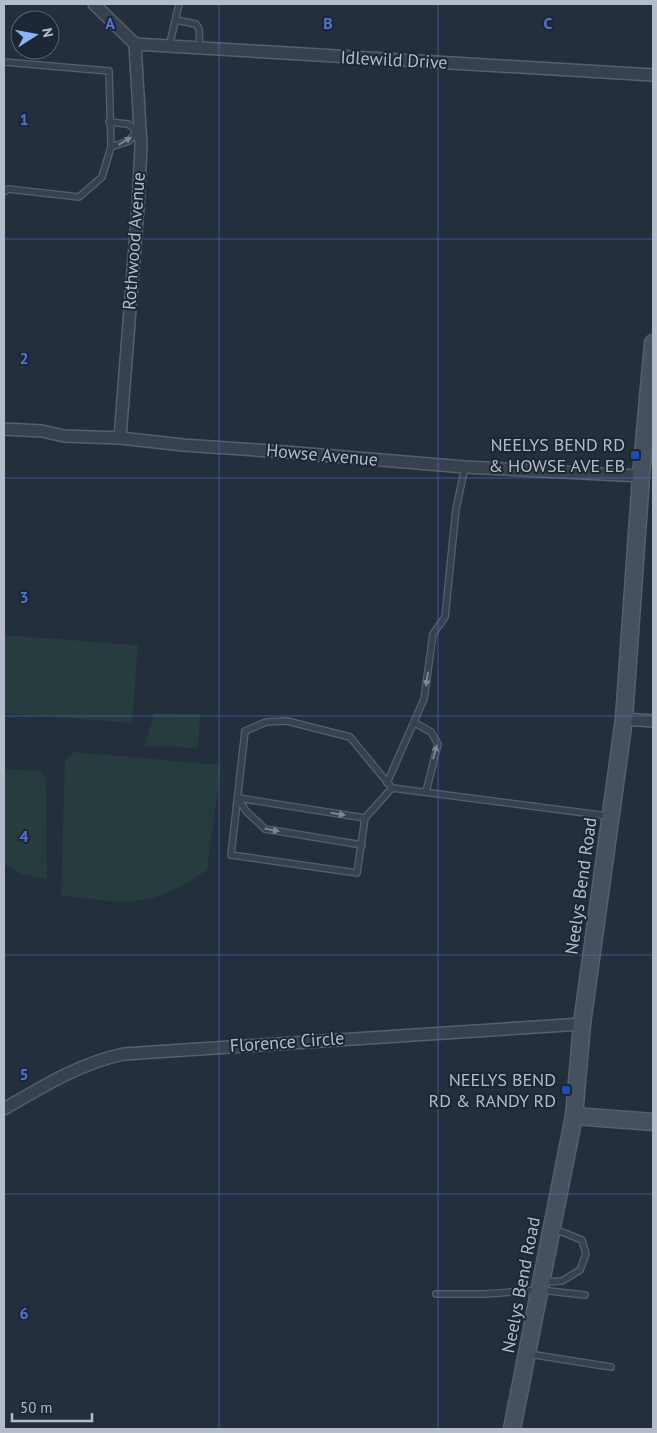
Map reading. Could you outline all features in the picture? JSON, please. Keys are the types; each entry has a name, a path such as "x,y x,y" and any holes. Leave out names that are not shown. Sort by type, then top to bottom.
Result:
{"main road":[{"name":"Neelys Bend Road","path":"512,1429 574,1116 582,1024 624,719 641,476 653,342"},
{"path":"574,1116 653,1122"}],"street":[{"path":"94,4 135,44"},
{"name":"Idlewild Drive","path":"135,44 653,75"},
{"name":"Rothwood Avenue","path":"120,438 138,207 139,130 135,44"},
{"name":"Howse Avenue","path":"4,429 42,431 64,436 120,438 183,445 465,467 641,476"},
{"path":"624,719 653,721"},
{"name":"Florence Circle","path":"4,1109 67,1073 109,1057 124,1054 582,1024"}],"lane":[{"path":"169,47 179,4"},
{"path":"176,20 196,24 199,29 200,49"},
{"path":"4,62 108,71 111,147 102,177 79,197 8,189 4,192"},
{"path":"109,122 128,124 139,130 129,141 111,147"},
{"path":"465,467 456,509 445,617 434,634 424,698 390,786 365,818 357,873 231,855 245,731 266,722 287,721 350,738 390,786 610,816"},
{"path":"414,722 431,732 438,744 426,792"},
{"path":"238,798 365,818"},
{"path":"238,798 246,811 265,829 362,845"},
{"path":"436,1294 484,1294 562,1281 580,1270 586,1254 582,1240 552,1228"},
{"path":"541,1286 585,1295"},
{"path":"527,1354 611,1366"}],"green space":[{"path":"4,635 138,645 132,723 4,713"},
{"path":"154,713 200,714 198,748 145,746"},
{"path":"74,752 221,765 207,870 172,891 147,899 110,901 61,896 65,760"},
{"path":"4,769 41,771 46,779 47,880 19,873 4,864"}],"place":[{"name":"NEELYS BEND RD & HOWSE AVE EB","path":"635,455"},
{"name":"NEELYS BEND RD & RANDY RD","path":"566,1090"}]}
